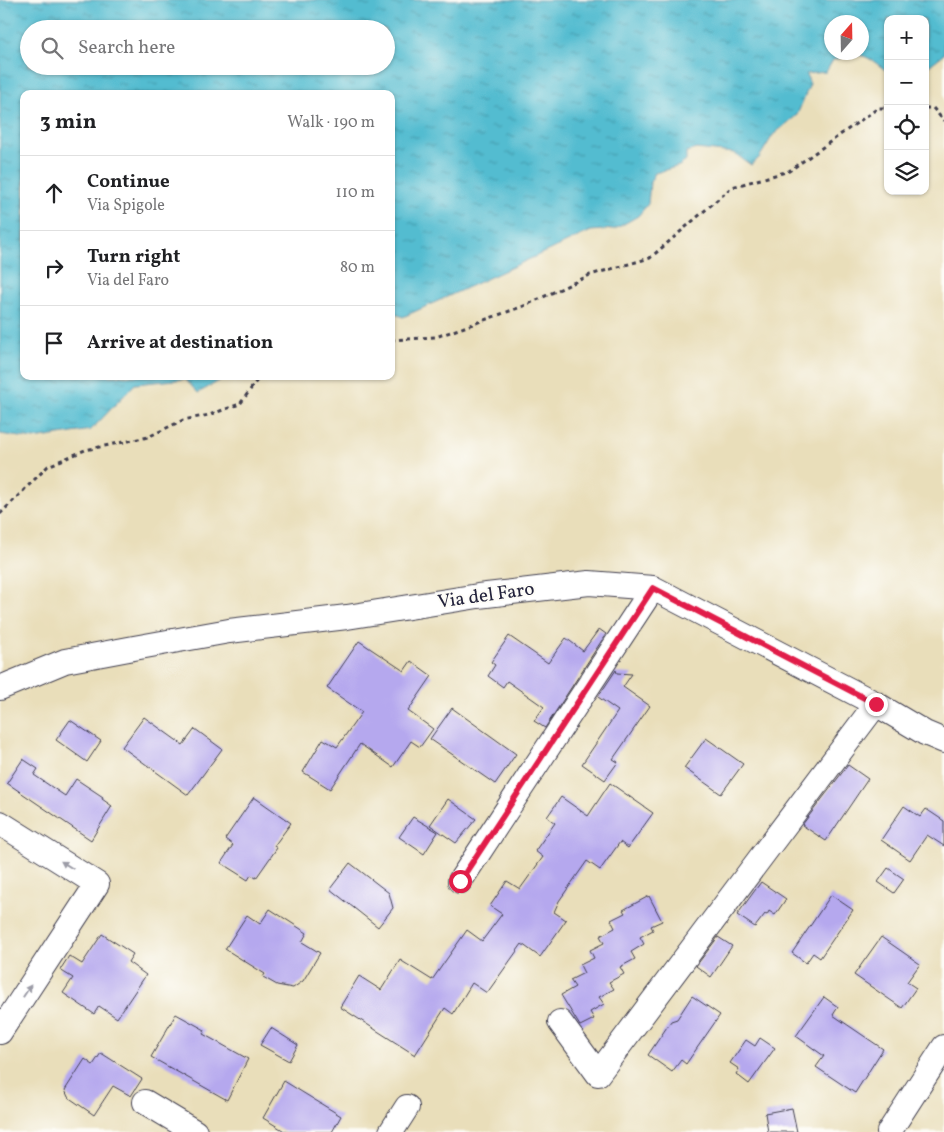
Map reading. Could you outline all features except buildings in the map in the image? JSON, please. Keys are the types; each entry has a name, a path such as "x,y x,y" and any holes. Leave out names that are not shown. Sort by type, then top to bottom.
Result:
{"street":[{"name":"Via del Faro","path":"0,688 65,661 229,632 347,617 478,596 588,583 653,588 876,704 925,733 944,741"},
{"path":"460,881 653,588"},
{"path":"560,1022 598,1074 876,704"},
{"path":"0,824 96,884 0,1032"},
{"path":"889,1132 944,1047"},
{"path":"145,1102 195,1132"},
{"path":"391,1132 406,1106"}],"path":[{"path":"395,340 436,337 524,306 590,275 650,258 732,187 789,171 878,108 884,108"},
{"path":"929,108 933,108 944,122"},
{"path":"0,514 48,466 85,450 148,437 183,420 209,415 240,404 257,380"}],"water":[{"path":"0,0 944,0 944,54 929,66 929,15 884,15 884,69 869,58 869,15 824,15 824,60 833,60 826,72 806,74 810,84 797,115 773,135 759,158 751,165 734,153 696,149 686,152 686,161 679,166 655,173 650,182 648,204 638,216 615,229 591,231 403,317 395,314 395,90 20,90 20,380 175,380 135,384 91,430 34,439 0,434"},
{"path":"186,380 221,380 198,393"}],"route":[{"path":"460,881 653,588 876,704"}]}
